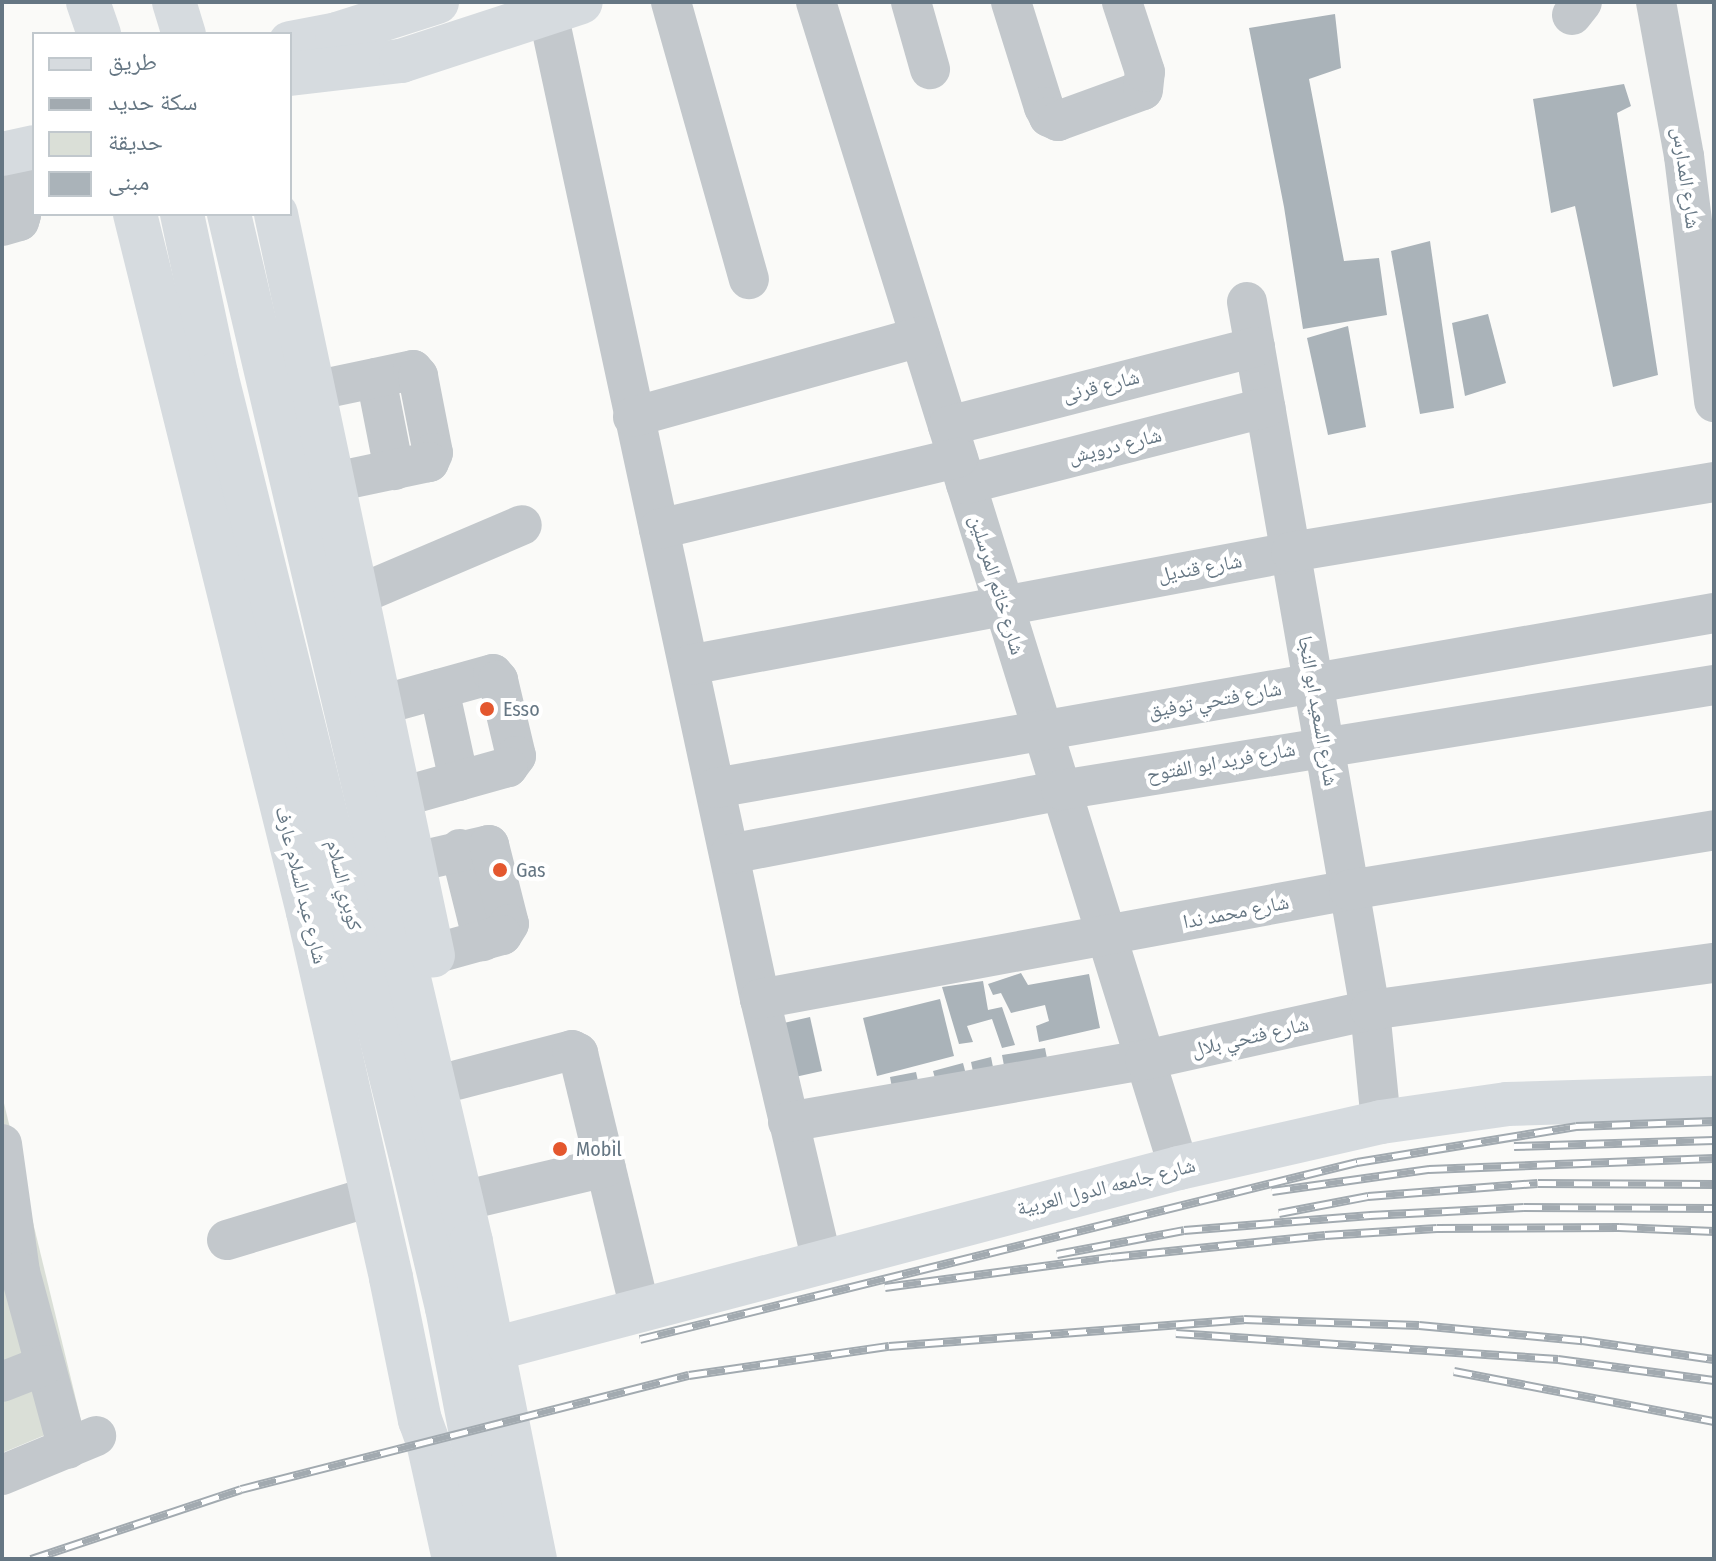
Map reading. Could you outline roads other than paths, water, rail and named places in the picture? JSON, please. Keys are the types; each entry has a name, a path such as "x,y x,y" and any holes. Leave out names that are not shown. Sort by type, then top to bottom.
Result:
{"main road":[{"path":"88,2 98,32"},
{"path":"292,43 337,34 437,2"},
{"path":"292,74 401,61 565,7"},
{"path":"292,103 371,65"},
{"name":"شارع عبد السلام عارف","path":"135,216 308,912 420,1420 428,1442 454,1559"},
{"name":"كوبري السلام","path":"182,216 216,374 447,1308 495,1559"},
{"name":"كوبري السلام","path":"229,216 471,1242 535,1559"},
{"path":"276,216 416,868 552,1559"},
{"path":"308,912 416,868"},
{"name":"شارع جامعه الدول العربية","path":"509,1345 1179,1168 1381,1122 1507,1104 1714,1098"},
{"path":"391,1278 490,1252"}],"street":[{"path":"671,2 749,279"},
{"name":"شارع خاتم المرسلين","path":"816,2 1179,1168"},
{"path":"911,2 930,69"},
{"path":"1011,2 1044,107 1049,117 1058,121 1143,90 1145,72 1122,2"},
{"name":"شارع المدارس","path":"1656,2 1684,156 1714,402"},
{"path":"565,7 633,417 760,999 822,1261"},
{"path":"15,151 24,220"},
{"name":"شارع السعيد ابو النجا","path":"1247,302 1370,1010 1381,1122"},
{"path":"633,417 920,337"},
{"name":"شارع قرنى","path":"957,456 1255,347"},
{"path":"313,391 376,378 394,470 334,482"},
{"name":"شارع درويش","path":"957,456 1265,408"},
{"path":"659,529 957,456"},
{"name":"شارع قنديل","path":"689,665 1003,603 1714,482"},
{"path":"358,595 522,525"},
{"name":"شارع فتحي توفيق","path":"715,788 1714,613"},
{"path":"381,705 497,676 516,756 513,765 401,797"},
{"name":"شارع فريد ابو الفتوح","path":"730,854 1061,790 1324,745 1714,685"},
{"path":"439,689 459,781"},
{"name":"شارع محمد ندا","path":"760,999 1349,890 1714,830"},
{"path":"416,868 460,849 485,843 493,849 509,929 502,935 433,954"},
{"name":"شارع فتحي بلال","path":"788,1122 1145,1060 1370,1010 1714,963"},
{"path":"457,1080 572,1050 578,1053 640,1310"},
{"path":"2,1144 20,1272 45,1365 82,1443 2,1475"},
{"path":"479,1197 606,1167"},
{"path":"227,1240 373,1196"},
{"path":"2,1382 45,1365"}],"railway":[{"path":"640,1339 1357,1162 1576,1126 1714,1121"},
{"path":"1514,1146 1714,1140"},
{"path":"1272,1191 1429,1169 1714,1158"},
{"path":"1279,1213 1368,1196 1538,1183 1714,1184"},
{"path":"1057,1254 1184,1230 1370,1215 1524,1207 1714,1208"},
{"path":"885,1287 1111,1257 1325,1235 1437,1228 1619,1227 1714,1231"},
{"path":"31,1559 241,1489 689,1375 889,1346 1244,1319 1419,1325 1582,1340 1714,1359"},
{"path":"1176,1333 1558,1359 1714,1380"},
{"path":"1454,1371 1714,1421"}],"place":[{"name":"Esso","path":"487,709"},
{"name":"Gas","path":"500,870"},
{"name":"Mobil","path":"560,1149"}]}
